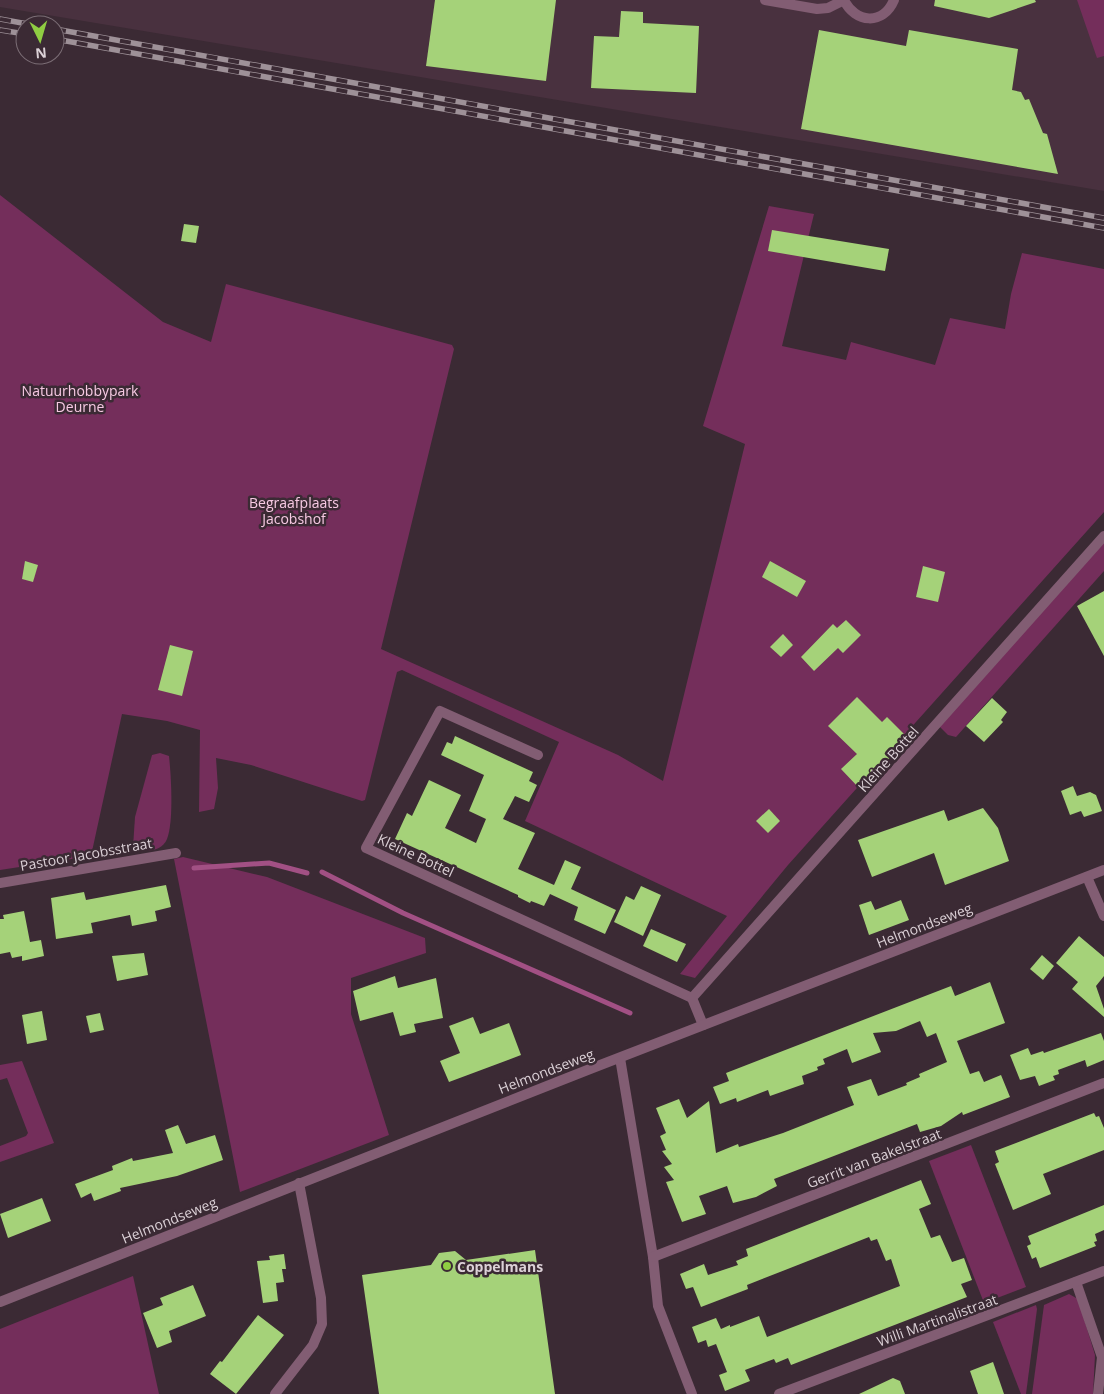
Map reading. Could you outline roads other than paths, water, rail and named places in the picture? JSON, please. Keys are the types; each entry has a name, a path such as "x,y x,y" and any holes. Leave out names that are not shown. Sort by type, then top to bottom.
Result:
{"street":[{"path":"765,0 817,9 828,8 844,0 850,11 854,14 871,19 882,15 891,7 894,0"},
{"name":"Kleine Bottel","path":"538,755 440,711 366,848 692,998 1104,536"},
{"name":"Pastoor Jacobsstraat","path":"0,883 176,853"},
{"name":"Helmondseweg","path":"0,1302 299,1183 1104,870"},
{"path":"1088,877 1104,916"},
{"path":"692,998 703,1025"},
{"path":"620,1058 653,1257 658,1306 692,1394"},
{"name":"Gerrit van Bakelstraat","path":"653,1257 1104,1083"},
{"path":"274,1394 313,1345 322,1324 321,1298 299,1183"},
{"name":"Willi Martinalistraat","path":"779,1394 1104,1271"},
{"path":"1076,1282 1102,1357 1098,1394"}],"waterway":[{"path":"194,868 269,863 307,873"},
{"path":"322,872 403,913 630,1013"}],"railway":[{"path":"0,19 15,22"},
{"path":"0,30 15,32"},
{"path":"65,31 1104,218"},
{"path":"65,41 1104,228"}],"place":[{"name":"Coppelmans","path":"447,1266"}],"park label":[{"name":"Natuurhobbypark Deurne","path":"80,398"},
{"name":"Begraafplaats Jacobshof","path":"294,510"}]}
